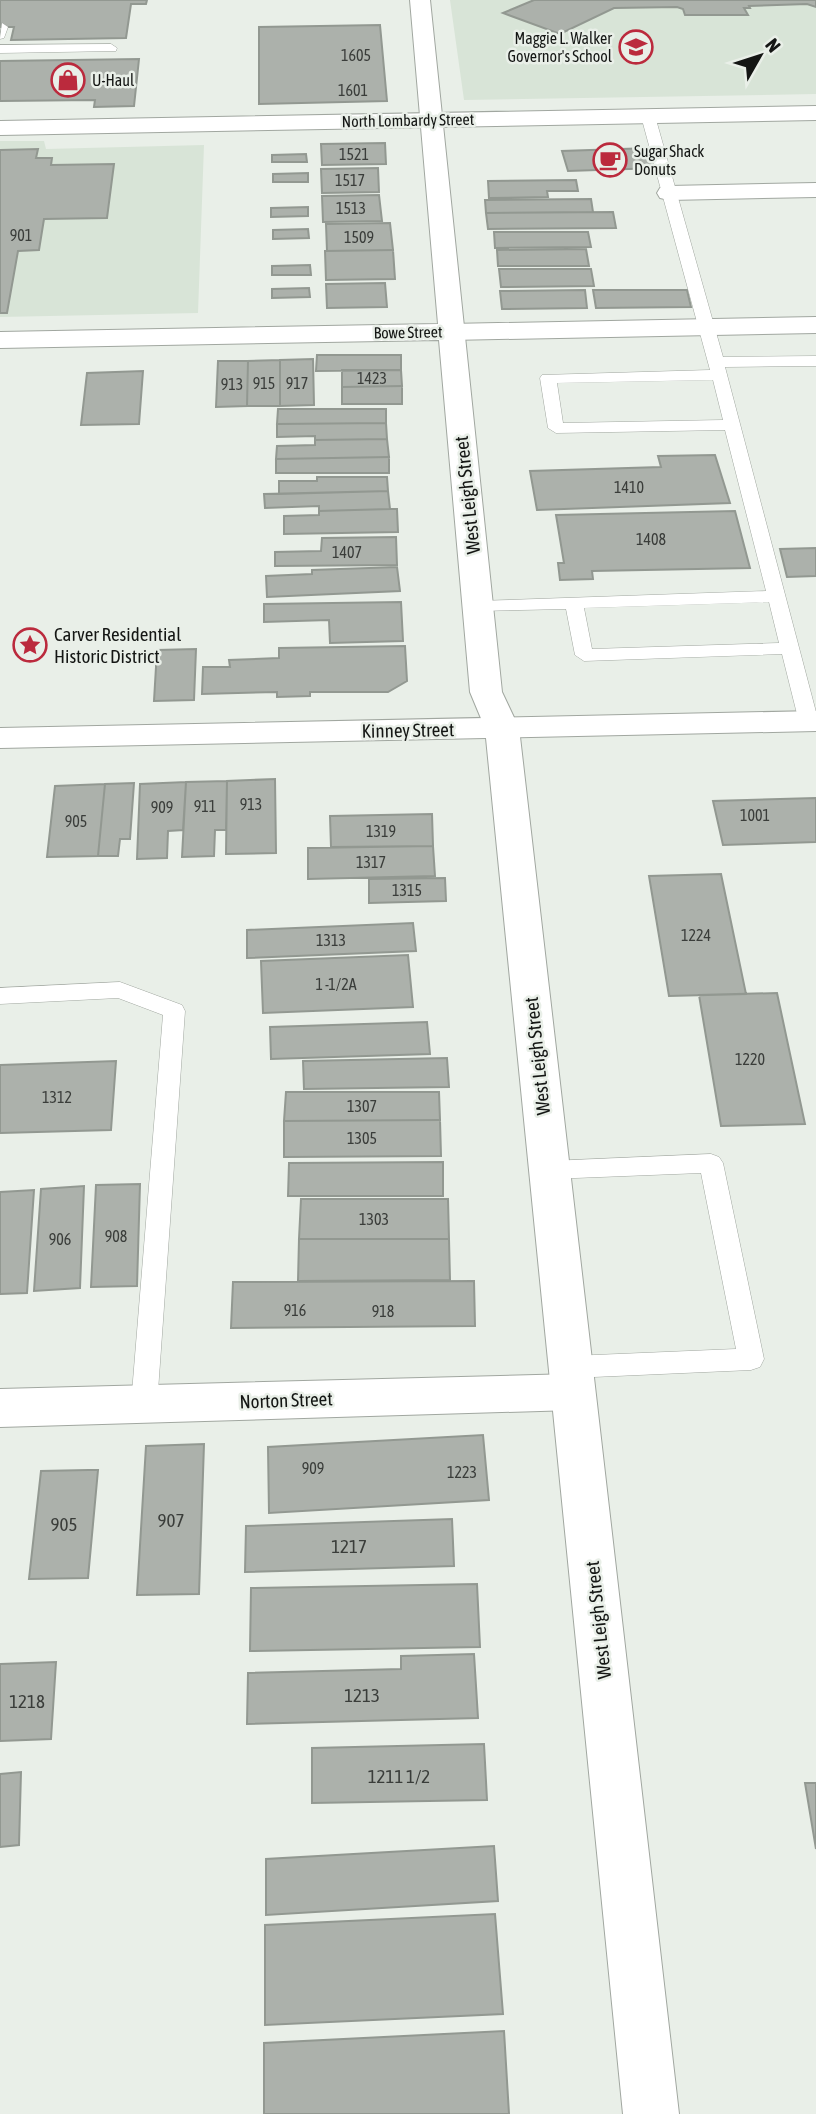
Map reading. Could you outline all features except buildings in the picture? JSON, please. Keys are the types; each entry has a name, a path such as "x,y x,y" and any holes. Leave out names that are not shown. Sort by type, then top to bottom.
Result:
{"street":[{"name":"West Leigh Street","path":"420,0 486,692 502,728 651,2114"},
{"name":"North Lombardy Street","path":"0,128 816,113"},
{"path":"669,193 816,190"},
{"name":"Bowe Street","path":"0,340 816,325"},
{"name":"Kinney Street","path":"0,738 812,721"},
{"name":"Norton Street","path":"0,1408 144,1405 572,1380"}],"lane":[{"path":"0,49 111,48"},
{"path":"648,116 790,648 812,721"},
{"path":"732,425 556,428 548,378 816,361"},
{"path":"478,606 776,596"},
{"path":"574,603 584,655 790,648"},
{"path":"0,996 120,990 174,1011 144,1405"},
{"path":"550,1170 711,1163 751,1359 572,1380"}],"shaded area":[{"name":"Maggie L. Walker Governor's School","path":"450,0 816,0 816,94 464,100"},
{"path":"0,141 44,141 46,149 204,145 198,313 0,317"}],"place":[{"name":"Maggie L. Walker Governor's School","path":"636,47"},
{"name":"U-Haul","path":"68,80"},
{"name":"Sugar Shack Donuts","path":"610,160"},
{"name":"Carver Residential Historic District","path":"30,645"}]}
